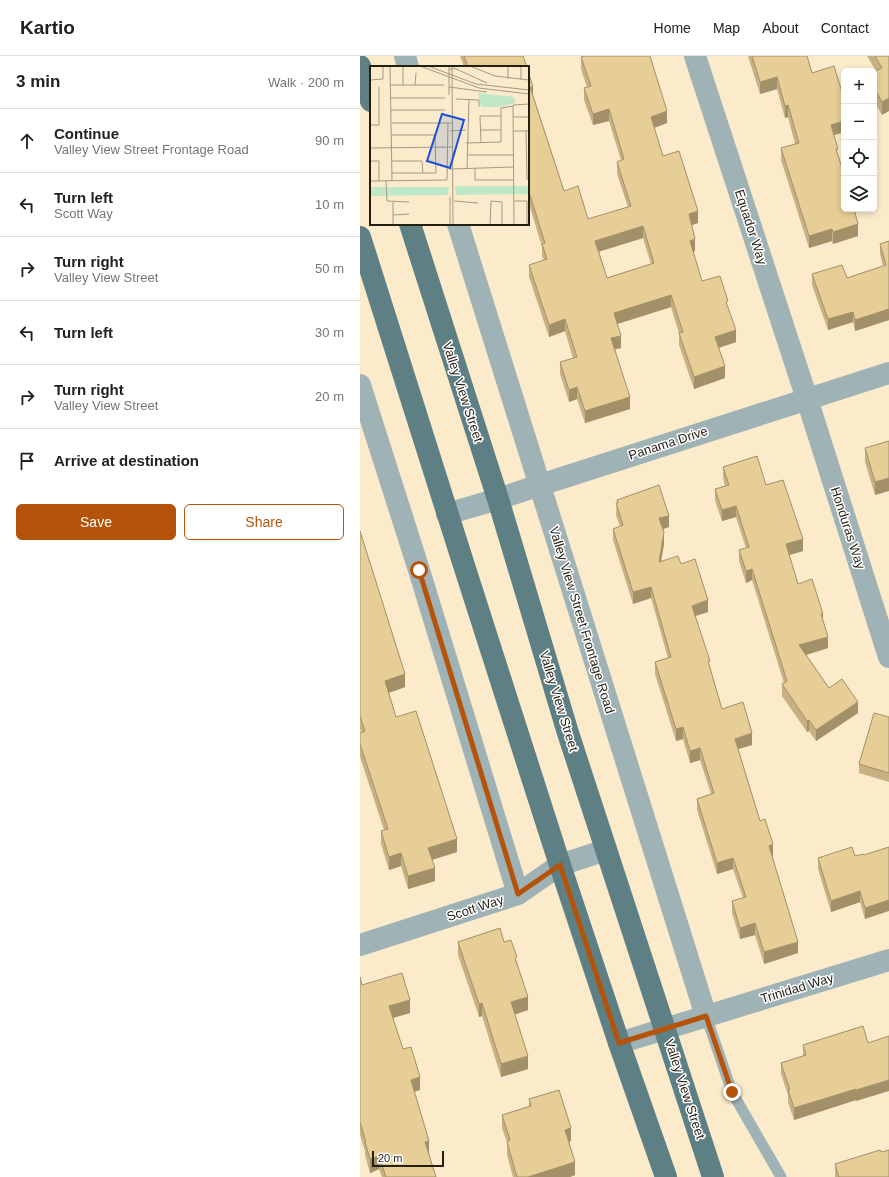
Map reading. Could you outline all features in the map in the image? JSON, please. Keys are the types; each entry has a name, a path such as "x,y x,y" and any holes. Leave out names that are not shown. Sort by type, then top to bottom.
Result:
{"main road":[{"path":"360,66 370,98"},
{"name":"Valley View Street","path":"410,225 498,499 568,734 713,1177"},
{"path":"360,237 560,865 619,1043 666,1177"}],"street":[{"path":"405,56 408,66"},
{"name":"Equador Way","path":"695,56 807,399"},
{"name":"Valley View Street Frontage Road","path":"458,225 706,1016"},
{"name":"Panama Drive","path":"447,514 498,499 540,484 889,373"},
{"path":"360,385 419,570 518,894"},
{"name":"Honduras Way","path":"807,399 889,657"},
{"name":"Scott Way","path":"360,945 518,894 560,865 606,850"},
{"name":"Trinidad Way","path":"619,1043 889,960"}],"lane":[{"path":"706,1016 732,1092 781,1177"}],"building":[{"path":"464,56 523,56 527,66 468,66"},
{"path":"650,56 667,111 651,117 663,156 679,151 698,211 689,214 695,239 690,241 702,281 720,276 728,301 726,302 736,330 715,337 725,366 694,377 679,333 683,332 671,295 614,313 621,336 611,338 630,397 585,411 577,387 569,390 560,362 577,357 565,319 549,325 529,265 547,259 542,244 545,243 529,196 529,74 533,87 530,87 564,191 578,186 588,219 631,206 617,162 624,159 609,109 593,114 584,88 591,86 581,57","holes":["643,226 654,263 607,278 595,241"]},
{"path":"752,56 807,56 812,73 834,66 841,89 841,122 831,125 841,165 841,212 855,212 858,224 833,232 832,229 809,236 781,148 799,143 788,105 785,106 777,77 760,82"},
{"path":"875,56 889,56 889,98 882,102 877,93 877,70 882,68"},
{"path":"889,241 889,309 855,320 853,312 828,319 812,274 842,265 847,278 886,265 880,244"},
{"path":"889,441 889,478 875,482 865,448"},
{"path":"757,456 766,485 783,480 803,539 786,544 798,584 812,579 823,614 821,614 828,637 799,645 829,688 842,679 858,702 816,730 809,720 807,721 782,684 787,681 752,569 746,571 739,550 749,547 736,506 722,510 715,489 729,485 723,467"},
{"path":"659,485 669,516 659,518 664,532 659,562 678,556 681,564 695,559 708,600 692,606 710,661 708,661 722,709 743,702 752,733 735,739 760,821 765,819 773,844 769,846 798,942 764,952 755,923 740,928 732,901 746,897 733,858 717,863 697,799 714,793 700,748 690,751 683,727 676,729 655,662 671,657 651,587 633,592 613,529 623,525 616,503 618,503 617,500"},
{"path":"360,531 405,674 385,681 396,717 416,711 457,839 428,848 435,868 408,876 401,853 389,857 381,831 388,829 360,744 360,733 365,731 360,716"},
{"path":"874,713 889,717 889,773 859,764"},
{"path":"852,847 855,856 864,855 889,847 889,900 865,908 860,891 831,901 818,858"},
{"path":"500,928 504,942 511,940 517,957 515,958 528,997 511,1002 528,1056 501,1064 482,1003 479,1004 458,942"},
{"path":"402,973 410,1000 389,1006 403,1049 411,1047 420,1077 411,1080 429,1141 425,1142 436,1177 386,1177 379,1156 370,1159 360,1122 360,977 362,985"},
{"path":"863,1026 868,1043 889,1036 889,1080 794,1108 781,1063 806,1055 803,1045"},
{"path":"559,1090 571,1128 565,1130 575,1162 528,1177 517,1177 507,1142 510,1140 502,1115 531,1106 529,1099"},
{"path":"880,1150 881,1152 889,1150 889,1177 839,1177 835,1164"}],"route":[{"path":"419,570 518,894 560,865 619,1043 665,1030 706,1016 732,1092"}]}
